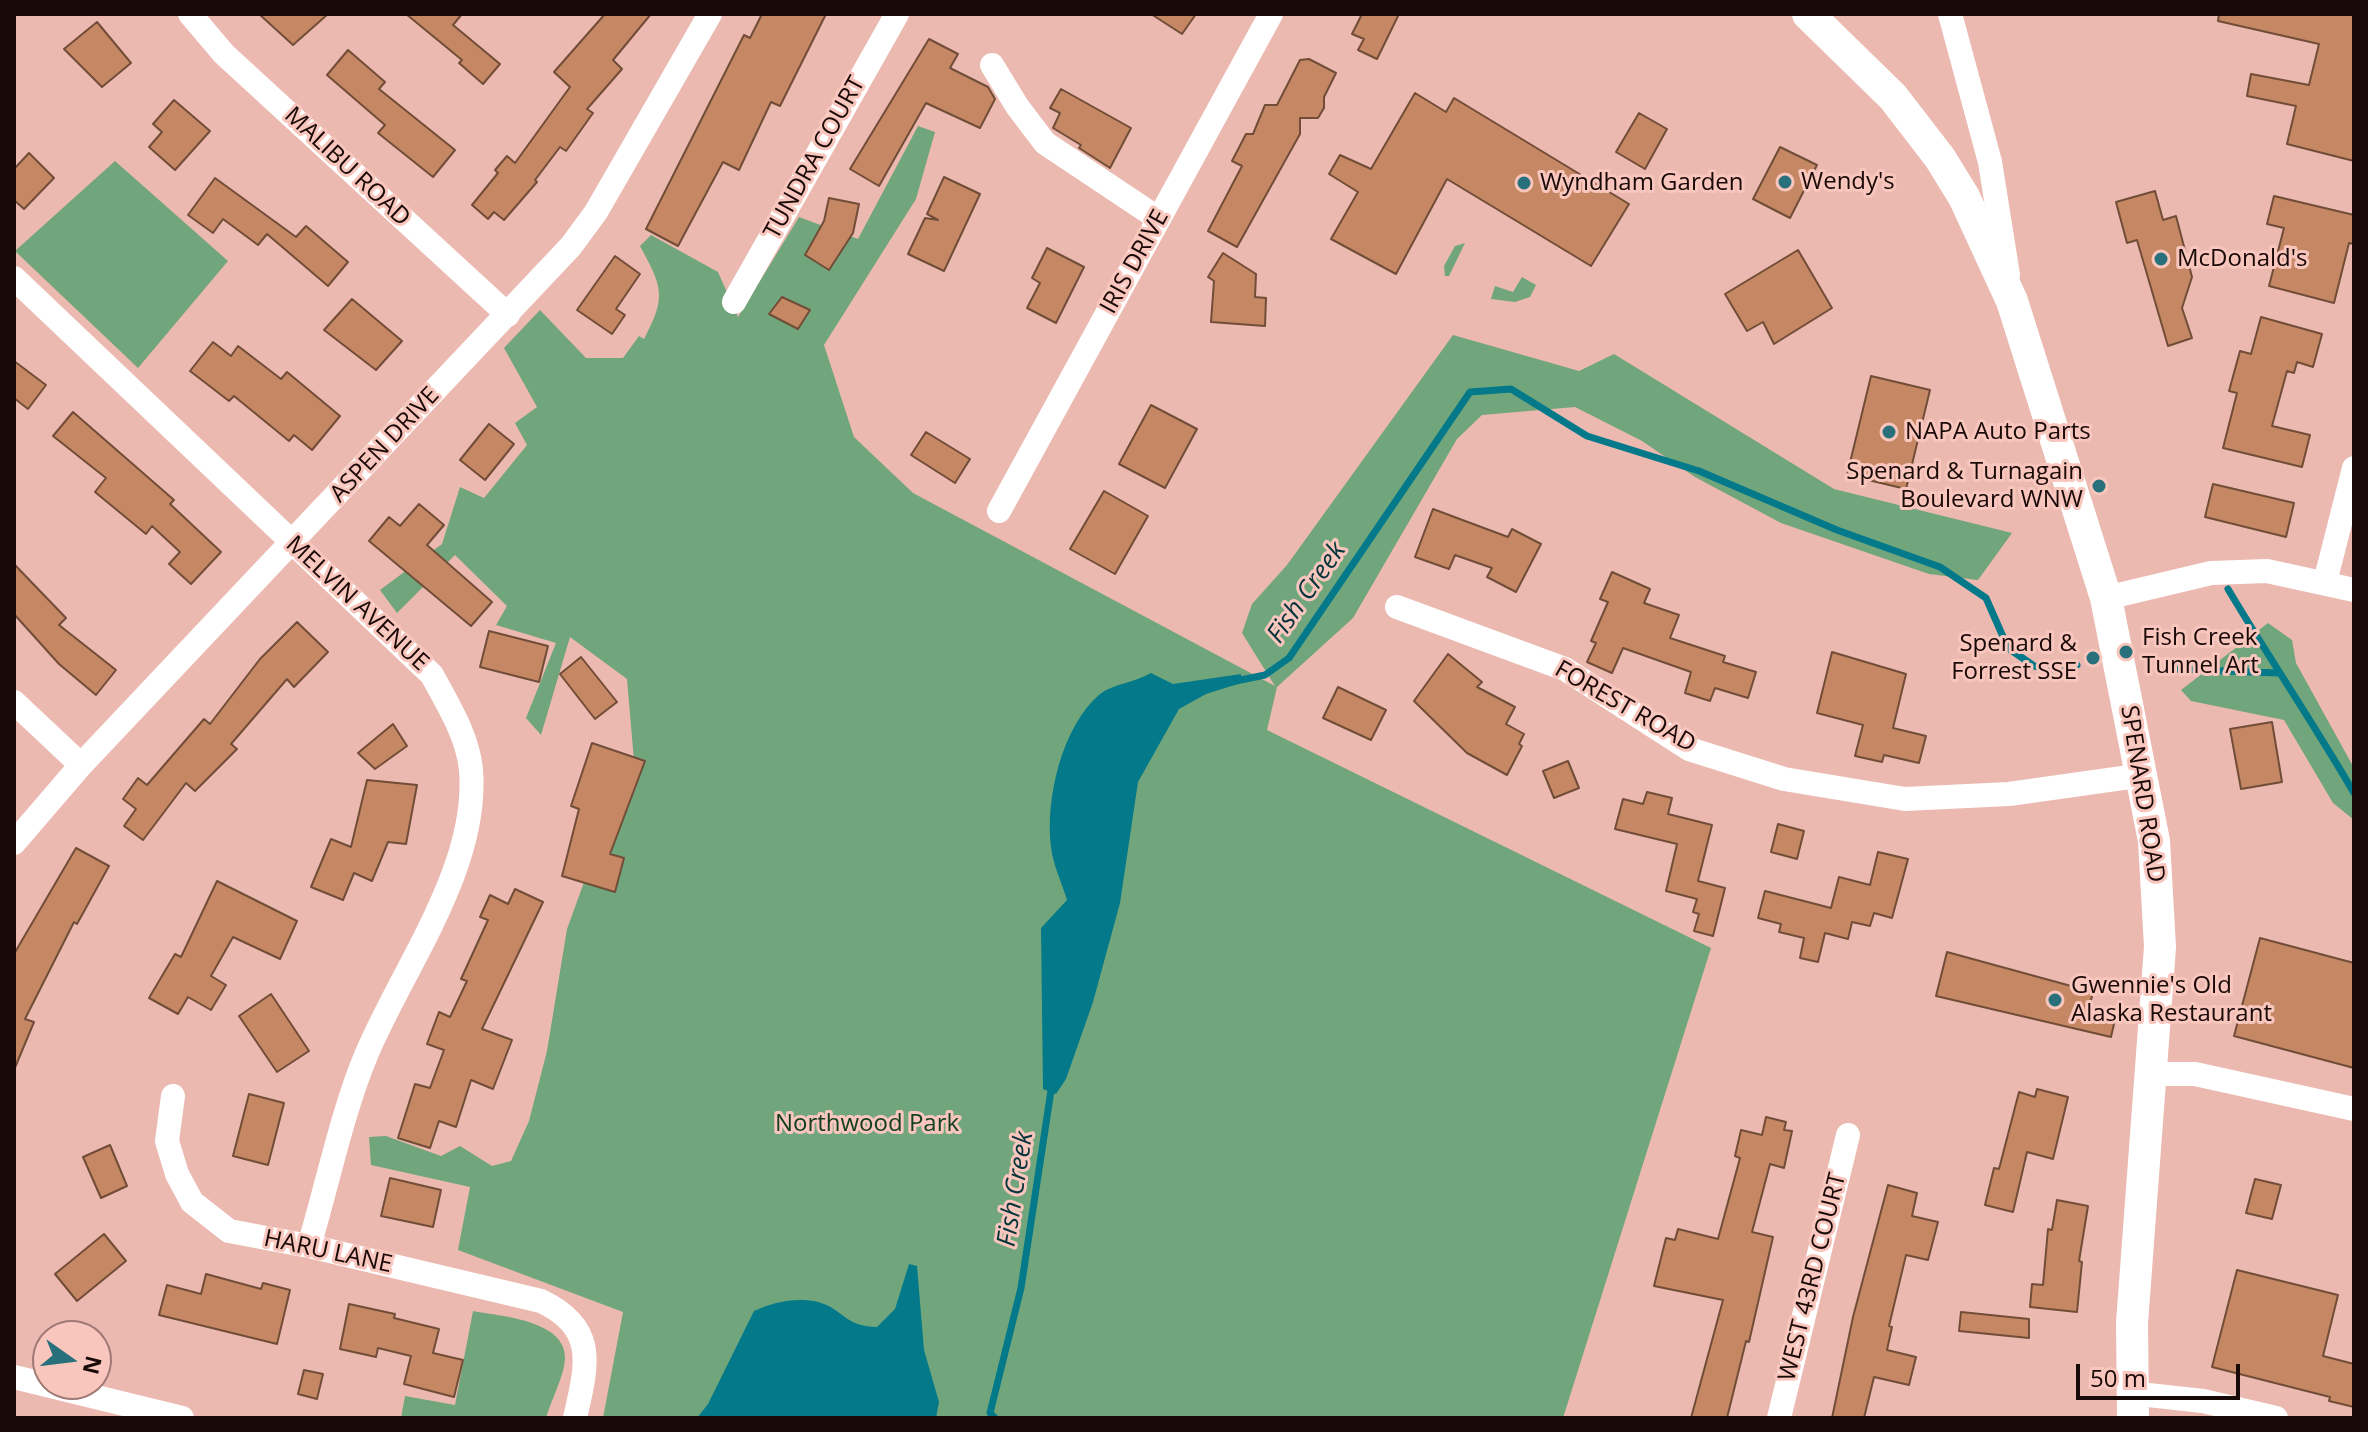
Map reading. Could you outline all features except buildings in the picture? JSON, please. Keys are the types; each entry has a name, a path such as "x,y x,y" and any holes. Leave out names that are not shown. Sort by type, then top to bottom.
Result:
{"main road":[{"name":"SPENARD ROAD","path":"1808,14 1840,41 1893,97 1954,182 2012,301 2106,598 2144,775 2154,841 2160,947 2153,1074 2132,1323 2131,1406"}],"street":[{"name":"MALIBU ROAD","path":"190,14 224,54 508,315"},
{"name":"ASPEN DRIVE","path":"14,843 81,765 571,246 596,212 710,14"},
{"name":"TUNDRA COURT","path":"734,302 897,14"},
{"name":"IRIS DRIVE","path":"999,511 1271,14"},
{"path":"1950,14 1990,162 2012,301"},
{"path":"992,65 1045,143 1159,219"},
{"path":"1954,182 1974,190 1984,188 1989,181 1990,162"},
{"name":"MELVIN AVENUE","path":"14,278 432,675 458,723 471,769 469,821 457,869 365,1057 309,1246"},
{"path":"2325,582 2354,468"},
{"path":"2106,598 2211,573 2267,571 2354,590"},
{"name":"FOREST ROAD","path":"1397,607 1565,669 1689,749 1784,779 1905,799 2009,794 2144,775"},
{"path":"14,702 81,765"},
{"path":"2153,1074 2195,1074 2354,1109"},
{"name":"HARU LANE","path":"173,1096 167,1141 177,1174 192,1202 229,1231 309,1246 541,1301 576,1323 584,1345 585,1374 575,1418"},
{"name":"WEST 43RD COURT","path":"1779,1418 1848,1135"},
{"path":"14,1377 182,1418"},
{"path":"2131,1406 2203,1401 2276,1418"}],"green space":[{"name":"Northwood Park","path":"918,126 935,132 916,199 824,345 854,437 913,493 1275,686 1242,633 1252,604 1287,565 1453,335 1579,371 1614,354 1834,489 2012,533 1978,580 1929,574 1781,523 1695,477 1642,441 1575,407 1482,415 1457,439 1353,618 1277,687 1267,730 1711,948 1563,1418 603,1418 623,1312 458,1250 470,1187 371,1165 369,1137 386,1136 441,1156 460,1146 492,1166 511,1161 529,1121 547,1051 567,929 599,841 636,784 627,679 570,637 541,735 526,718 556,643 496,625 507,606 455,555 397,613 380,590 442,544 460,487 484,498 527,445 515,423 537,407 504,348 540,310 586,358 623,358 639,336 644,339 659,301 657,282 640,246 651,235 718,272 738,317 799,217 858,239"},
{"path":"115,161 228,261 138,368 15,251"},
{"path":"1465,243 1449,276 1445,276 1444,266 1455,246"},
{"path":"1522,277 1536,285 1530,297 1515,302 1491,299 1495,286 1513,292"},
{"path":"2268,623 2292,640 2296,663 2354,768 2354,820 2333,803 2284,720 2191,701 2181,690"},
{"path":"473,1311 530,1322 555,1336 563,1346 564,1366 546,1418 401,1418 405,1396 455,1405"}],"water":[{"path":"1151,673 1173,684 1241,674 1241,683 1206,694 1179,709 1138,782 1120,903 1093,1002 1066,1079 1056,1094 1043,1089 1041,928 1067,900 1051,847 1054,786 1066,744 1087,708 1105,691"},
{"path":"909,1264 917,1266 924,1350 939,1402 936,1418 697,1418 708,1404 754,1311 785,1301 818,1302 857,1324 877,1327 895,1309"}],"waterway":[{"name":"Fish Creek","path":"1231,682 1265,675 1289,658 1470,392 1511,389 1587,436 1699,471 1837,530 1940,567 1986,598 2008,648 2034,666 2062,671 2077,665"},
{"name":"Fish Creek","path":"2228,589 2354,793"},
{"name":"Fish Creek","path":"2172,669 2278,673"},
{"name":"Fish Creek","path":"995,1418 990,1413 1021,1288 1052,1084"}],"place":[{"name":"Wendy's","path":"1785,182"},
{"name":"Wyndham Garden","path":"1524,183"},
{"name":"McDonald's","path":"2161,259"},
{"name":"NAPA Auto Parts","path":"1889,432"},
{"name":"Spenard & Turnagain Boulevard WNW","path":"2099,486"},
{"name":"Fish Creek Tunnel Art","path":"2126,652"},
{"name":"Spenard & Forrest SSE","path":"2093,658"},
{"name":"Gwennie's Old Alaska Restaurant","path":"2055,1000"}]}
